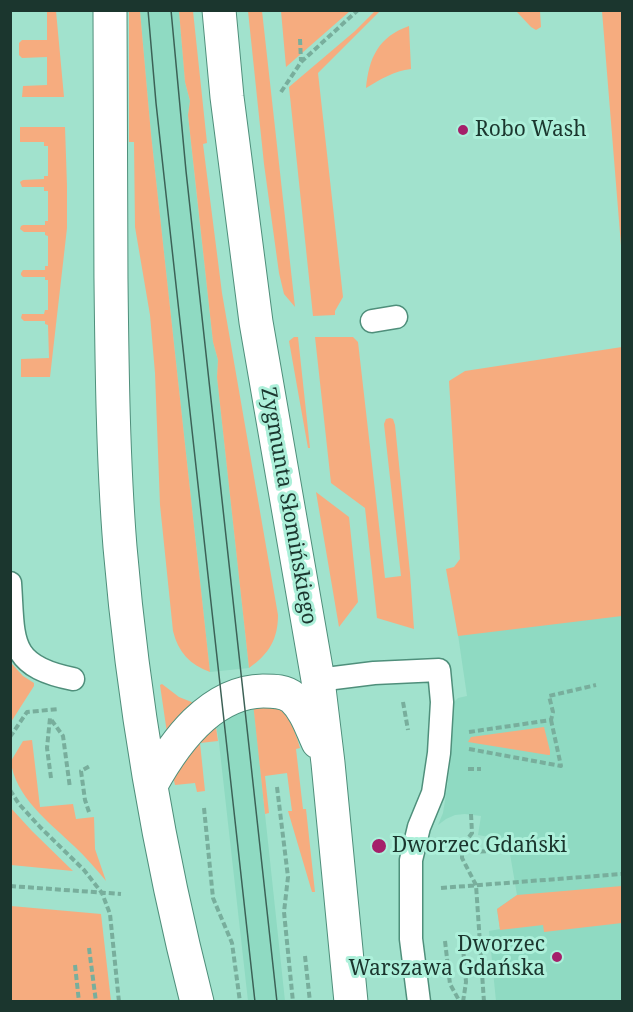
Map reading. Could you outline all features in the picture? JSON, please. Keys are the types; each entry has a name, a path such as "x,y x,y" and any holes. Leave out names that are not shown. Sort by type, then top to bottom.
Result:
{"main road":[{"path":"110,10 112,358 120,547 127,618 151,785 181,937 197,1002"},
{"name":"Zygmunta Słomińskiego","path":"219,10 227,97 256,322 318,680 351,1002"},
{"path":"151,785 178,742 209,711 234,696 260,691 280,691 292,697 303,710 328,763"},
{"path":"180,1002 181,937"}],"lane":[{"path":"372,321 396,317"},
{"path":"10,583 14,637 19,651 29,662 43,671 73,679"},
{"path":"318,680 374,673 439,670 442,702 439,753 433,794 419,827 411,860 411,939 419,1002"}],"path":[{"path":"281,92 301,62 358,10"},
{"path":"300,39 301,62"},
{"path":"466,749 561,766 551,720 553,712 549,696 596,685"},
{"path":"404,707 408,730"},
{"path":"10,737 27,712 66,708"},
{"path":"51,778 47,748 50,718 63,736 70,788"},
{"path":"465,732 551,720"},
{"path":"89,812 81,771 90,766"},
{"path":"468,769 481,769"},
{"path":"277,787 288,877 284,912 293,1002"},
{"path":"10,790 26,812 84,870 102,893 110,914 119,1002"},
{"path":"204,808 213,898 232,943 240,1002"},
{"path":"471,814 472,833 462,846 462,858 476,885 484,1002"},
{"path":"462,852 494,851"},
{"path":"432,888 622,874"},
{"path":"10,886 121,894"},
{"path":"446,941 450,984 462,1002"},
{"path":"90,948 97,1001"},
{"path":"462,1002 466,982 464,948"},
{"path":"305,956 310,1002"},
{"path":"75,965 79,1002"}],"shaded area":[{"path":"281,10 350,11 286,67"},
{"path":"20,11 56,11 64,97 22,97 23,86 47,85 47,57 22,58 19,55 19,43 22,40 47,40 47,12"},
{"path":"129,11 140,11 151,134 210,672 196,666 186,657 173,631 160,505 155,373 150,315 135,227 134,142 129,142"},
{"path":"140,11 179,11 185,82 190,101 188,115 213,342 218,360 217,377 249,668 210,672 151,134"},
{"path":"179,11 193,11 207,143 203,144 222,293 278,615 278,624 271,645 249,668 217,377 218,360 213,342 188,115 190,101 185,82"},
{"path":"248,11 262,11 295,307 284,294 279,273 264,164"},
{"path":"375,11 380,11 318,73 343,297 335,315 313,316 289,87"},
{"path":"516,11 540,11 541,27 536,30 531,27"},
{"path":"602,11 622,11 622,258"},
{"path":"409,26 411,69 393,74 366,88 370,67 377,50 390,36"},
{"path":"20,127 65,127 67,228 50,377 21,377 21,359 49,358 48,325 45,321 24,321 21,318 22,314 44,314 45,310 48,310 48,280 45,280 45,277 23,277 21,273 23,270 45,270 45,266 48,266 48,236 45,232 24,232 20,229 23,225 45,225 45,221 48,221 48,191 44,191 44,187 22,187 20,182 44,179 44,176 48,176 48,146 44,146 44,142 20,142"},
{"path":"298,337 310,448 308,448 289,341"},
{"path":"315,337 353,337 358,342 385,578 401,576 384,424 386,419 390,418 393,419 395,425 414,629 377,618 365,508 331,483"},
{"path":"622,347 622,616 458,636 446,569 454,567 460,559 449,381 465,371"},
{"path":"316,492 349,517 358,602 339,627"},
{"path":"622,604 622,1001 496,1001 489,931 500,929 497,909 517,895 509,848 511,841 478,835 481,816 455,815 438,825 443,813 450,767 453,703 458,698 467,696 457,628"},
{"path":"12,664 23,676 34,683 34,686 11,722"},
{"path":"162,684 179,697 194,703 167,733 160,685"},
{"path":"253,703 275,707 282,711 297,737 300,748 296,749 303,809 306,809 315,892 312,892 288,811 292,811 287,773 265,776 269,813 265,814"},
{"path":"254,709 285,1001 248,1001 214,713"},
{"path":"215,720 218,741 200,743 205,791 197,792 195,783 175,785 173,776"},
{"path":"544,727 550,755 468,742 471,737"},
{"path":"32,740 40,807 73,804 76,819 94,817 95,849 106,881 83,854 44,818 19,786 11,761 23,741"},
{"path":"10,807 32,831 73,871 11,865"},
{"path":"622,886 622,923 544,932 543,925 500,930 497,909 517,895"},
{"path":"11,906 101,914 111,1001 11,1001"}],"tram line":[{"path":"148,10 156,103 255,1002"},
{"path":"171,10 186,171 277,1002"}],"place":[{"name":"Robo Wash","path":"463,130"},
{"name":"Dworzec Gdański","path":"379,846"},
{"name":"Dworzec Warszawa Gdańska","path":"557,957"}]}
